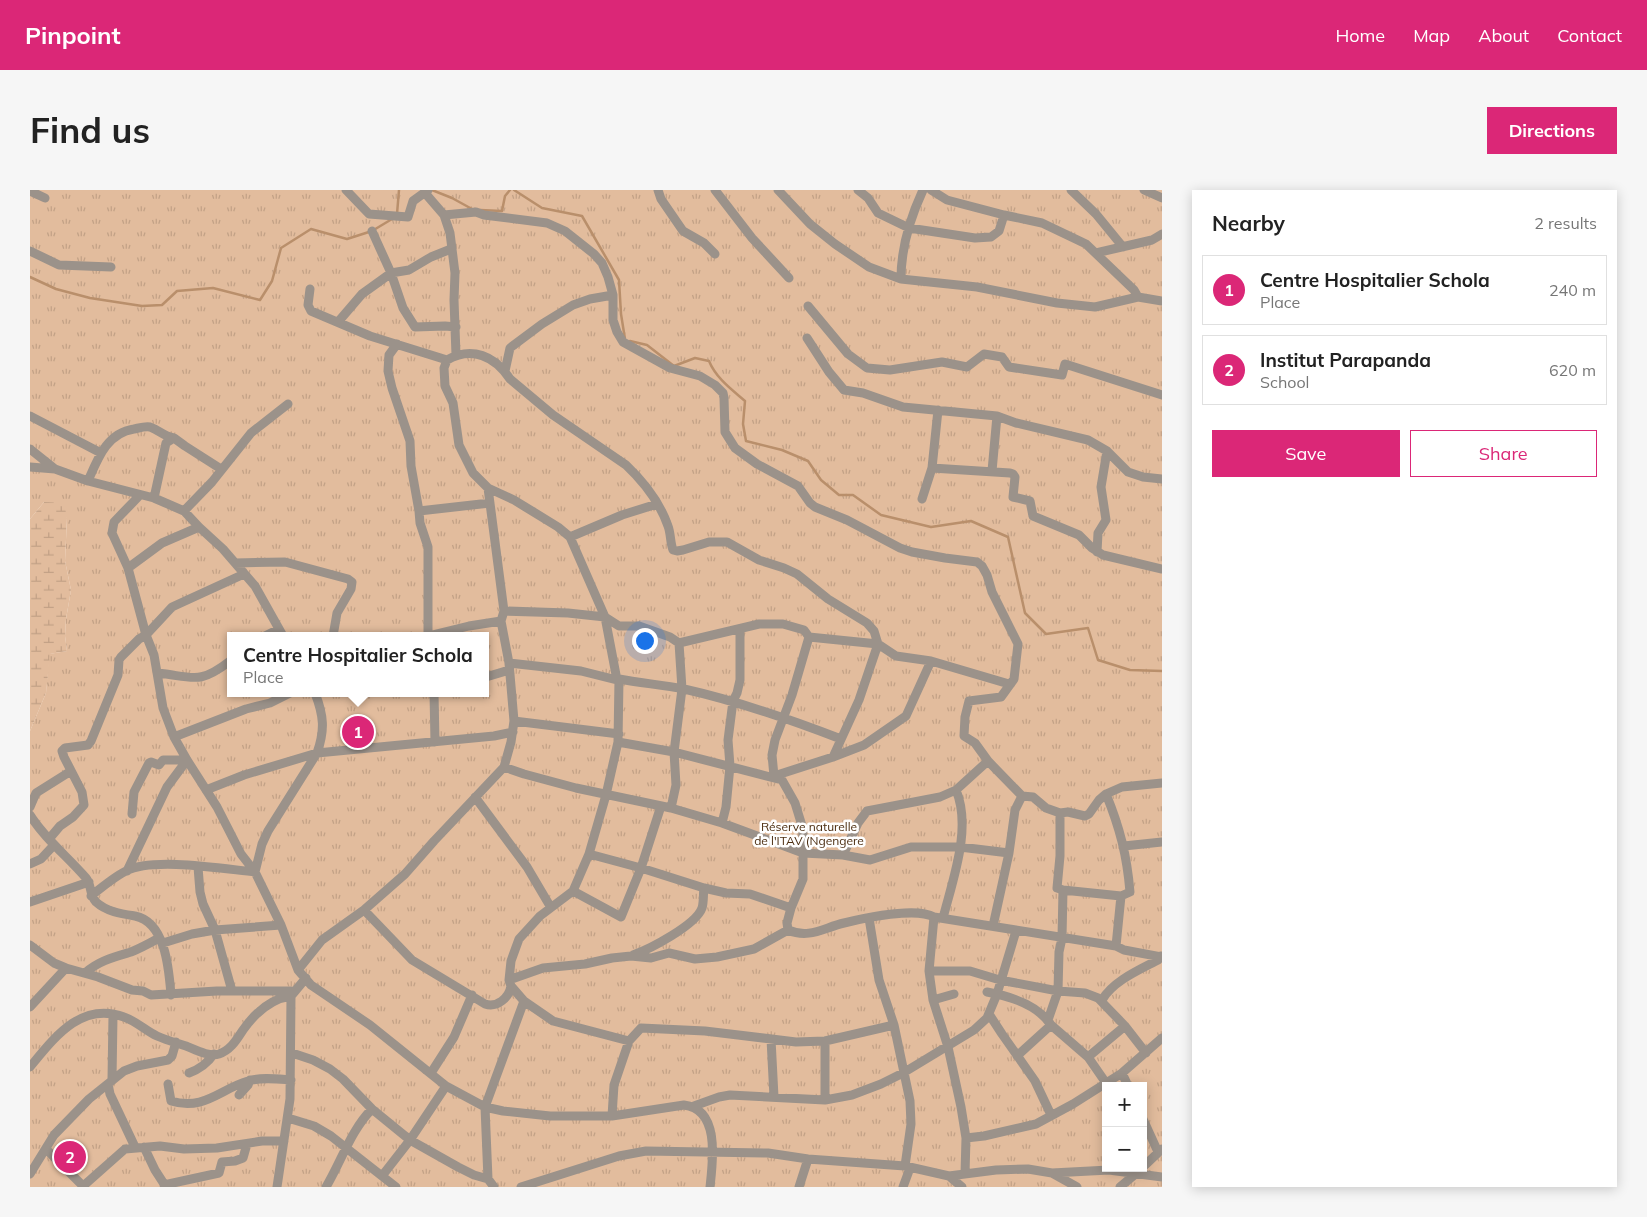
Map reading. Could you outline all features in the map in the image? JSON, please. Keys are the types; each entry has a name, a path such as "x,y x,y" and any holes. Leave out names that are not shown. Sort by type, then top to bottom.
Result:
{"street":[{"path":"346,190 351,193 369,214 408,217 413,201 427,192 444,216 450,233 455,273 456,355"},
{"path":"658,190 661,199 684,231 704,243 716,254"},
{"path":"715,190 752,238 789,278"},
{"path":"778,190 810,224 835,244 868,267 902,279 977,287 1094,307 1138,297 1162,301"},
{"path":"858,190 868,198 878,213 909,228 975,238 991,237 999,231 1004,215"},
{"path":"902,279 901,259 909,228 923,190"},
{"path":"931,190 947,200 1042,223 1086,244 1134,290 1138,297"},
{"path":"1071,190 1096,214 1123,247"},
{"path":"1144,190 1162,198"},
{"path":"30,191 45,198"},
{"path":"444,216 476,212 484,215 548,223 565,231 594,254 602,263 614,295 613,320 623,342 670,368 700,376 715,385 723,393 726,409 725,432 735,448 758,464 798,486 815,507 847,520 900,548 912,552 977,562 982,566 992,592 1018,644 1014,679 1002,697 969,701 965,717 964,736 975,743 988,761 1022,796 1033,797 1046,808 1060,813 1068,812 1085,816 1089,814 1106,794 1122,787 1162,783"},
{"path":"372,231 404,308 415,327 456,327"},
{"path":"1096,253 1152,240 1162,234"},
{"path":"338,322 368,290 391,273 408,270 431,257 451,249"},
{"path":"30,251 59,265 111,267"},
{"path":"310,289 308,304 311,311 370,336 447,360"},
{"path":"505,371 510,348 542,324 573,305 590,299 614,295"},
{"path":"808,306 848,354 867,368 890,370 942,362 968,366 984,354 1002,357 1008,367 1062,375 1065,364 1162,395"},
{"path":"807,338 829,372 844,390 863,393 903,408 997,416 1016,423 1088,440 1107,451 1128,472 1143,477 1162,479"},
{"path":"397,344 389,355 388,371 410,441 411,466 420,523 428,547 428,632"},
{"path":"364,910 412,960 491,1006 499,1003 508,994 511,961 519,939 550,906 573,891 589,854 606,795 618,738 618,680 605,617 570,537 558,527 514,500 488,488 473,473 459,445 454,404 445,386 444,368 447,360 456,355 478,354 490,358 505,371 510,379 553,415 626,465 636,474 657,504 669,528 673,550 683,550 709,542 727,542 758,560 797,574 828,599 867,623 874,631 878,644 859,700 833,757"},
{"path":"184,511 212,482 251,433 288,404"},
{"path":"922,499 932,468 938,410"},
{"path":"30,416 101,453"},
{"path":"992,471 997,416"},
{"path":"88,481 101,453 119,433 150,427 165,436 174,438 221,469"},
{"path":"154,498 166,443 174,438"},
{"path":"30,449 55,470"},
{"path":"1097,552 1098,532 1106,520 1101,487 1107,451"},
{"path":"30,467 55,470 88,481 154,498 184,511 223,549 255,586 280,632"},
{"path":"932,468 1013,474 1013,497 1030,501 1034,516 1079,536 1097,552 1162,569"},
{"path":"298,970 322,940 364,910 405,874 504,767 514,721 509,666 502,621 504,611 488,488"},
{"path":"140,495 114,522 112,533 128,568 158,673 163,708 174,737 241,854 255,872 281,925 298,970 316,988 370,1025 446,1086 485,1107 550,1116 612,1116 684,1105 694,1106 730,1095 825,1100 852,1095 903,1073 974,1030 989,1014 1016,931"},
{"path":"419,511 490,503"},
{"path":"570,537 622,515 657,504"},
{"path":"128,568 162,543 199,527"},
{"path":"235,563 285,562 311,568 352,582 351,589 337,614 334,632"},
{"path":"30,864 41,859 60,826 73,817 84,805 82,792 62,751 65,748 88,745 95,733 118,675 119,660 172,607 244,574"},
{"path":"504,611 568,613 605,617 619,626 639,626 670,637 679,643 759,624 783,624 804,630 809,637 878,644 896,656 931,661 1009,684"},
{"path":"444,632 502,621"},
{"path":"722,823 726,807 730,766 728,740 733,701 738,693 740,680 740,630"},
{"path":"788,930 787,923 791,908 803,879 803,829 795,803 778,778 772,755 775,740 792,695 809,637"},
{"path":"671,808 676,785 674,752 682,689 679,643"},
{"path":"514,721 618,738 778,778 864,745 906,716 931,661"},
{"path":"158,673 198,678 215,673 227,663"},
{"path":"489,676 509,666 581,671 618,680 682,689 733,701 783,717 841,739"},
{"path":"174,737 282,697"},
{"path":"255,872 262,844 268,831 317,752 322,738 323,724 316,697"},
{"path":"434,697 435,742"},
{"path":"206,790 244,775 317,752 494,736 513,732"},
{"path":"132,814 134,792 149,763 159,765 164,760 187,760"},
{"path":"92,896 127,870 167,787 187,760"},
{"path":"843,855 858,823 867,811 940,797 956,790 988,761"},
{"path":"504,767 543,780 671,808 722,823 804,853 843,855 870,860 911,847 960,846 1009,853"},
{"path":"30,807 36,793 71,771"},
{"path":"956,790 962,814 960,846 939,917 928,971 933,1000 948,1047 966,1138 965,1174"},
{"path":"1060,813 1060,856 1057,888 1121,896 1130,892 1124,846 1118,824 1106,794"},
{"path":"993,926 1009,853 1015,810 1022,796"},
{"path":"475,797 527,867 550,906"},
{"path":"573,891 621,918 641,868 661,806"},
{"path":"30,814 51,842 89,882 92,896 101,906 116,913 138,917 151,925 161,941 169,972 171,995"},
{"path":"1124,846 1162,842"},
{"path":"589,854 704,888 726,893 750,894 791,908"},
{"path":"127,870 171,864 255,872"},
{"path":"198,867 203,904 215,930 232,991"},
{"path":"30,902 89,882"},
{"path":"510,983 543,968 585,964 631,956 650,949 694,920 702,909 704,888"},
{"path":"1017,1056 1049,1022 1058,991 1063,890"},
{"path":"1116,946 1121,896"},
{"path":"788,930 795,933 814,933 842,923 915,912 1016,931 1116,946 1124,950 1161,956"},
{"path":"869,918 879,980 894,1025 910,1101 908,1167 903,1187"},
{"path":"85,973 92,967 110,958 161,941 215,930 281,925"},
{"path":"631,956 651,958 669,953 695,959 717,957 754,949 788,930"},
{"path":"30,945 54,963 66,968 151,995 232,991 292,993"},
{"path":"1102,1000 1106,994 1125,978 1158,960 1161,956"},
{"path":"30,1007 66,968"},
{"path":"928,971 970,971 1000,980 1058,991 1085,993 1102,1000 1126,1026 1146,1053"},
{"path":"30,1067 61,1032 75,1021 91,1015 124,1017 159,1037 206,1053 219,1054 233,1045 250,1021 269,1003 292,993 306,978"},
{"path":"510,983 524,1001 553,1021 629,1040"},
{"path":"987,992 1008,996 1031,1008 1088,1057 1105,1082"},
{"path":"277,1187 288,1118 292,1053 292,993"},
{"path":"933,1000 954,994"},
{"path":"431,1073 454,1037 472,996"},
{"path":"494,1187 488,1179 485,1107 524,1001"},
{"path":"989,1014 1036,1081 1051,1116"},
{"path":"113,1015 110,1094 165,1186 219,1173 222,1162 243,1158 247,1144"},
{"path":"612,1116 614,1086 629,1040 642,1028 705,1031 796,1042 825,1042 894,1025"},
{"path":"1088,1057 1126,1026"},
{"path":"1107,1082 1146,1053 1162,1038"},
{"path":"771,1039 774,1097"},
{"path":"30,1174 54,1135 70,1117 124,1071 137,1066 168,1060 172,1056 176,1042"},
{"path":"825,1042 825,1100"},
{"path":"292,1053 313,1060 330,1069 343,1079 372,1109 410,1140 458,1167 488,1179"},
{"path":"188,1073 208,1063 214,1054"},
{"path":"1122,1072 1126,1082"},
{"path":"168,1084 171,1101 186,1104 206,1100 250,1080 290,1080"},
{"path":"239,1095 250,1080"},
{"path":"382,1176 410,1140 446,1086"},
{"path":"966,1138 984,1136 1036,1124 1102,1086"},
{"path":"694,1106 708,1120 711,1132 710,1187"},
{"path":"326,1187 364,1117 372,1109"},
{"path":"288,1118 314,1126 347,1148 396,1187"},
{"path":"1147,1126 1160,1150 1147,1163"},
{"path":"46,1149 83,1187 125,1149 140,1147 209,1148 262,1141 284,1141"},
{"path":"521,1187 619,1156 646,1151 768,1153 808,1159 908,1167 949,1176 996,1170 1028,1169 1052,1173 1102,1170"},
{"path":"799,1187 808,1159"},
{"path":"1147,1171 1162,1177"},
{"path":"1120,1187 1138,1172"},
{"path":"1052,1173 1077,1187"},
{"path":"949,1176 962,1187"}],"green space":[{"name":"Réserve naturelle de l'ITAV (Ngengere","path":"30,190 1162,190 1162,1187 30,1187 30,731 46,693 49,654 67,651 65,636 66,619 71,590 65,561 67,518 44,502 30,519"},
{"path":"44,502 64,503 67,518 65,561 71,590 66,619 65,636 67,651 50,654 46,693 30,731 30,519"}],"waterway":[{"path":"397,214 399,190"},
{"path":"432,190 472,209"},
{"path":"480,210 502,211 505,196 510,190"},
{"path":"514,190 542,208 582,216 619,280 625,339"},
{"path":"30,277 56,289 90,298 142,306 162,305 177,291 213,288 260,300 272,281 281,248 311,229 347,239 372,231 392,219"},
{"path":"630,341 647,345 674,366 695,358 709,361 720,378 745,401 743,424 746,441 782,450 808,461 821,480 839,495 853,495 881,515 931,527 971,521 1008,537 1025,613 1046,634 1088,628 1098,660 1130,670 1162,671"}],"place":[{"name":"Centre Hospitalier Schola","path":"358,732"},
{"name":"Institut Parapanda","path":"70,1157"}]}
